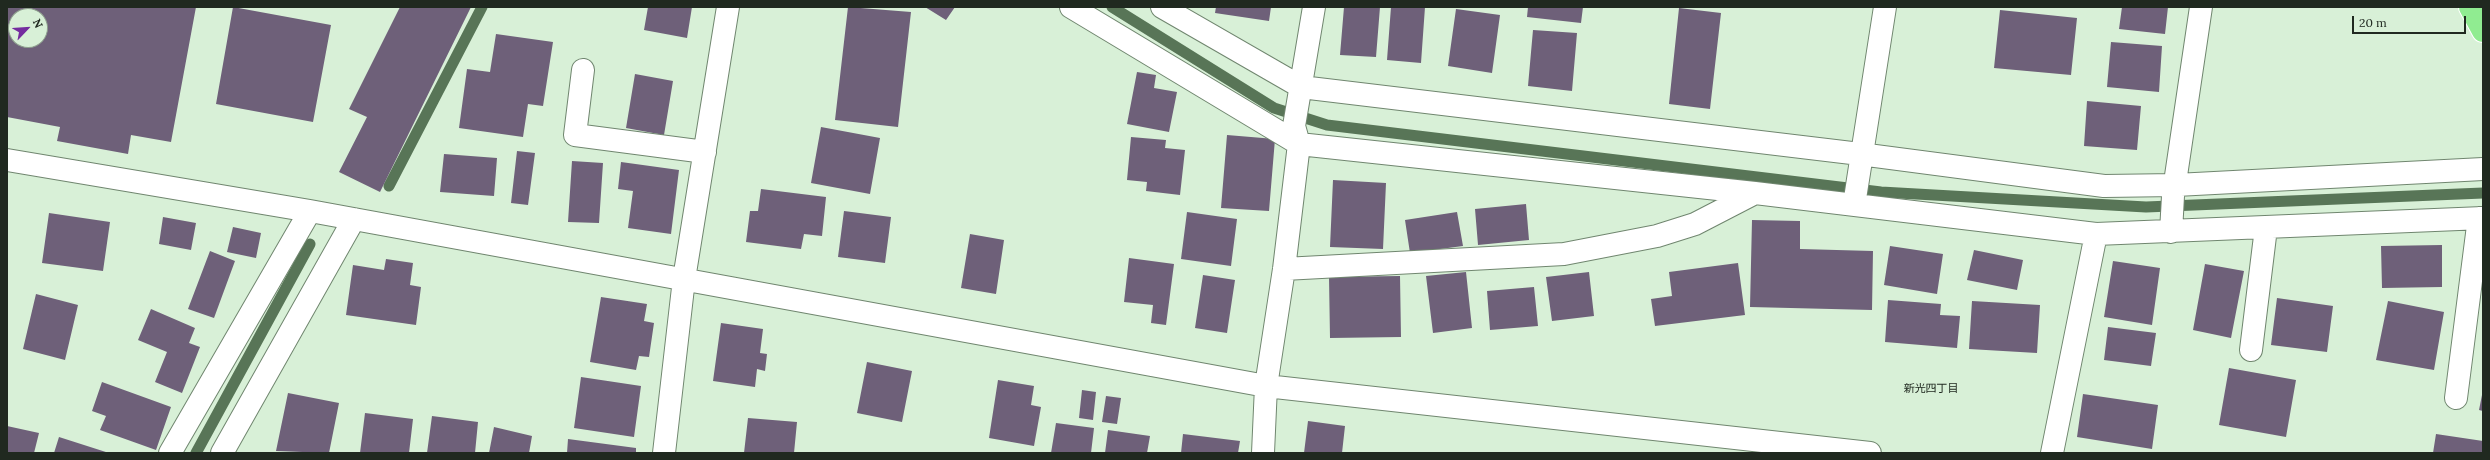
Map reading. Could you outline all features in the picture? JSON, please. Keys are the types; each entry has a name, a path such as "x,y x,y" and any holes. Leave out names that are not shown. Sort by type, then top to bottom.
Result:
{"highway":[{"path":"2470,7 2483,31"}],"street":[{"path":"664,453 684,280 728,7"},
{"path":"1071,7 1297,135 1755,193 1855,200 2096,234 2172,225 2266,228 2481,218 2456,398"},
{"path":"1162,7 1300,94 1859,162 2104,186 2174,190 2483,169"},
{"path":"1263,453 1266,386 1284,269 1300,94 1314,7"},
{"path":"1855,200 1859,162 1885,7"},
{"path":"2172,225 2174,190 2201,7"},
{"path":"583,70 575,135 705,152"},
{"path":"7,160 310,211 1266,386 1870,453"},
{"path":"1284,269 1564,254 1657,236 1687,226 1755,193"},
{"path":"170,453 310,211"},
{"path":"222,453 354,219"},
{"path":"2251,350 2266,228"},
{"path":"2052,453 2096,234"}],"building":[{"path":"7,7 196,7 171,142 131,135 128,154 57,141 60,127 7,117"},
{"path":"233,7 331,25 313,122 216,104"},
{"path":"400,7 471,7 380,192 339,172 367,117 349,109"},
{"path":"648,7 692,7 687,38 644,30"},
{"path":"848,7 911,12 898,127 835,120"},
{"path":"925,7 955,7 946,20"},
{"path":"1216,7 1271,7 1269,21 1215,13"},
{"path":"1344,7 1380,7 1376,57 1340,55"},
{"path":"1391,7 1425,7 1421,63 1387,60"},
{"path":"1528,7 1583,7 1581,23 1527,17"},
{"path":"2122,7 2168,7 2165,34 2119,29"},
{"path":"1679,8 1721,13 1710,109 1669,104"},
{"path":"1456,9 1500,15 1492,73 1448,66"},
{"path":"2000,10 2077,18 2071,75 1994,68"},
{"path":"1533,30 1577,33 1572,91 1528,86"},
{"path":"496,34 553,42 543,106 528,104 523,137 459,128 467,69 490,72"},
{"path":"2111,42 2162,46 2159,92 2107,87"},
{"path":"1137,72 1156,75 1154,88 1177,92 1169,132 1127,124"},
{"path":"635,74 673,81 664,135 626,128"},
{"path":"2087,101 2141,106 2137,150 2084,146"},
{"path":"821,127 880,138 870,194 811,183"},
{"path":"1227,135 1275,139 1269,211 1221,208"},
{"path":"1131,137 1166,140 1165,148 1185,150 1180,195 1146,191 1147,182 1127,180"},
{"path":"517,151 535,153 528,205 511,203"},
{"path":"444,154 497,158 494,196 440,192"},
{"path":"572,161 603,163 599,223 568,222"},
{"path":"621,162 679,170 671,234 628,228 633,191 618,189"},
{"path":"1333,180 1386,183 1383,249 1330,247"},
{"path":"761,189 826,197 822,236 804,234 801,249 746,242 750,211 758,211"},
{"path":"1526,204 1529,240 1478,245 1475,209"},
{"path":"844,211 891,217 885,263 838,257"},
{"path":"1187,212 1237,219 1231,266 1181,259"},
{"path":"1457,212 1463,246 1410,253 1405,220"},
{"path":"49,213 110,222 103,271 42,263"},
{"path":"163,217 196,223 191,250 159,244"},
{"path":"1752,220 1800,221 1800,249 1873,251 1872,310 1750,307"},
{"path":"233,227 261,233 256,258 227,252"},
{"path":"970,234 1004,240 996,294 961,288"},
{"path":"2442,245 2442,287 2382,288 2381,246"},
{"path":"1890,246 1943,254 1937,294 1884,285"},
{"path":"1974,250 2023,260 2017,290 1967,280"},
{"path":"210,251 235,261 214,318 188,309"},
{"path":"1129,258 1174,264 1166,325 1151,323 1153,305 1124,302"},
{"path":"386,259 413,263 410,285 421,287 416,325 346,315 353,265 384,270"},
{"path":"2113,261 2160,268 2152,325 2104,317"},
{"path":"1738,263 1745,315 1655,326 1651,299 1672,296 1669,272"},
{"path":"2205,264 2244,271 2231,338 2193,330"},
{"path":"1466,272 1472,328 1433,333 1426,276"},
{"path":"1589,272 1594,316 1552,321 1546,277"},
{"path":"1203,275 1235,280 1227,333 1195,328"},
{"path":"1400,276 1401,337 1330,338 1329,277"},
{"path":"1534,287 1538,326 1490,330 1487,291"},
{"path":"36,294 78,305 65,360 23,349"},
{"path":"601,297 647,304 644,321 654,323 649,357 639,356 636,370 590,362"},
{"path":"2277,298 2333,306 2327,352 2271,345"},
{"path":"1888,300 1941,304 1940,315 1960,316 1957,348 1885,342"},
{"path":"1972,301 2040,305 2037,353 1969,349"},
{"path":"2388,301 2444,312 2434,370 2376,360"},
{"path":"151,309 195,328 189,343 200,347 182,393 155,382 167,352 138,340"},
{"path":"721,323 763,329 760,353 767,354 765,371 757,369 755,387 713,381"},
{"path":"2108,327 2156,333 2151,366 2104,360"},
{"path":"867,362 912,371 902,422 857,413"},
{"path":"2229,368 2296,380 2286,437 2219,425"},
{"path":"581,377 641,386 634,437 574,428"},
{"path":"998,380 1034,386 1031,405 1041,407 1034,446 989,438"},
{"path":"102,382 171,407 156,450 100,430 106,416 92,411"},
{"path":"1082,390 1096,392 1093,420 1079,418"},
{"path":"288,393 339,403 329,453 276,451"},
{"path":"2083,394 2158,405 2152,449 2077,437"},
{"path":"2483,395 2483,411 2479,410"},
{"path":"1106,396 1121,398 1117,424 1102,422"},
{"path":"365,413 413,419 409,453 360,453"},
{"path":"432,416 478,422 475,453 427,453"},
{"path":"748,418 797,422 794,453 744,453"},
{"path":"1308,421 1345,426 1342,453 1304,453"},
{"path":"1056,423 1094,428 1091,453 1051,453"},
{"path":"7,426 39,433 34,453 7,453"},
{"path":"494,427 532,436 529,453 489,453"},
{"path":"1108,430 1150,436 1147,453 1105,453"},
{"path":"1183,434 1240,441 1238,453 1181,453"},
{"path":"2436,434 2483,441 2483,453 2433,453"},
{"path":"59,437 109,453 54,453"},
{"path":"568,439 636,448 636,453 567,453"}],"waterway":[{"path":"389,186 482,7"},
{"path":"1112,7 1274,108 1327,125 1881,192 2146,207 2483,193"},
{"path":"196,453 310,244"}],"district":[{"name":"新光四丁目","path":"1931,389"}]}
